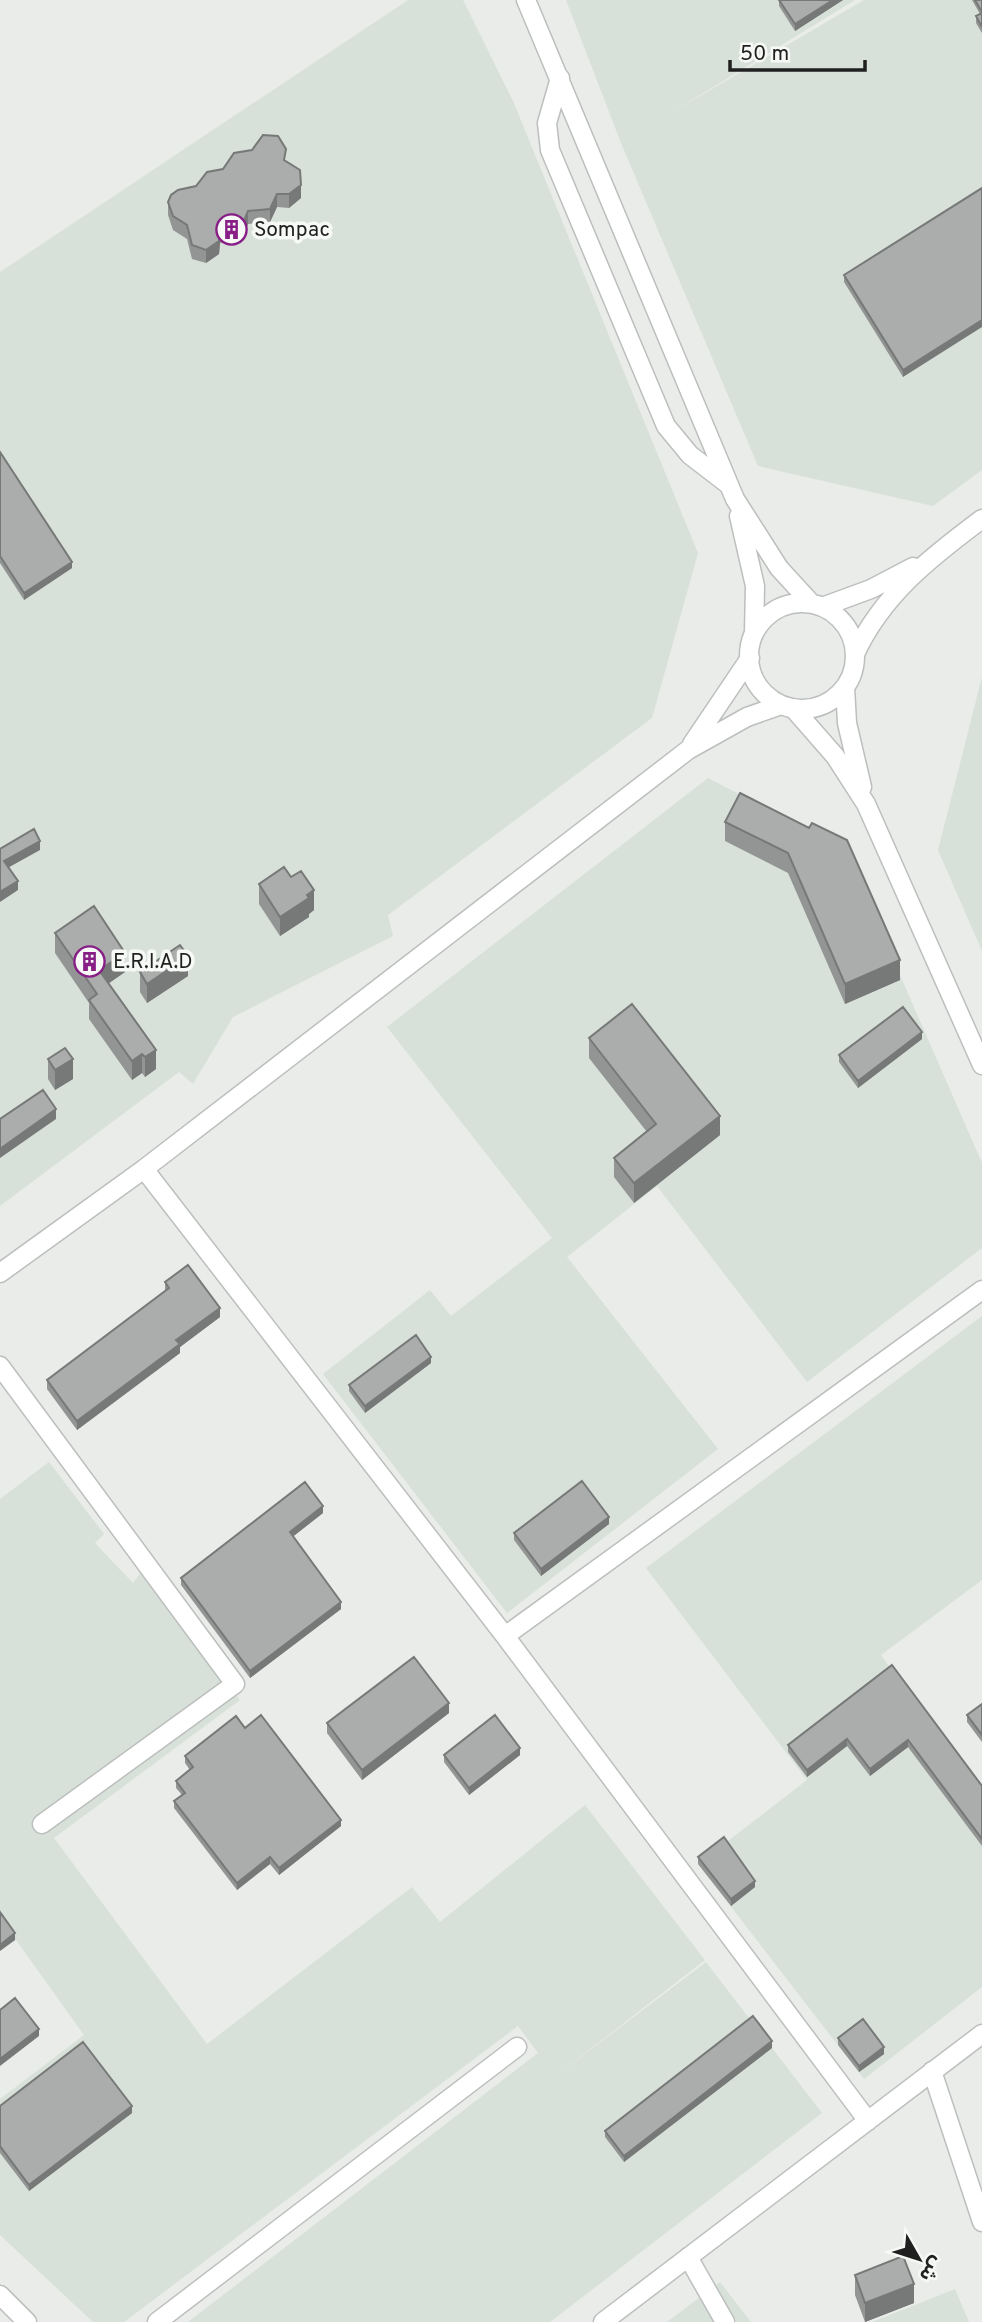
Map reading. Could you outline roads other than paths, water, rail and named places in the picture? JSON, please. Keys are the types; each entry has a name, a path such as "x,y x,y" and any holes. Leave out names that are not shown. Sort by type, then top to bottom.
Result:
{"street":[{"path":"526,0 732,492 755,586 754,635 750,658 688,750"},
{"path":"560,78 547,124 550,150 666,426 690,455 732,492 779,568 817,605 842,621 853,642 855,654 854,666 845,687 827,703 804,709 771,699 756,681 750,658"},
{"path":"855,654 883,607 929,559 982,519"},
{"path":"754,635 768,616 778,610 800,603 817,605 871,589 929,559"},
{"path":"845,687 850,741 866,804"},
{"path":"0,1273 144,1169 688,750 747,717 787,706"},
{"path":"787,706 835,755 866,804 982,1065"},
{"path":"144,1169 505,1636 868,2121"},
{"path":"505,1636 982,1290"},
{"path":"0,1366 235,1684 42,1824"},
{"path":"603,2322 982,2034"},
{"path":"157,2322 517,2047"},
{"path":"932,2071 982,2222"},
{"path":"688,2257 725,2322"},
{"path":"0,2295 27,2322"}],"place":[{"name":"Sompac","path":"231,230"},
{"name":"E.R.I.A.D","path":"90,962"}]}
